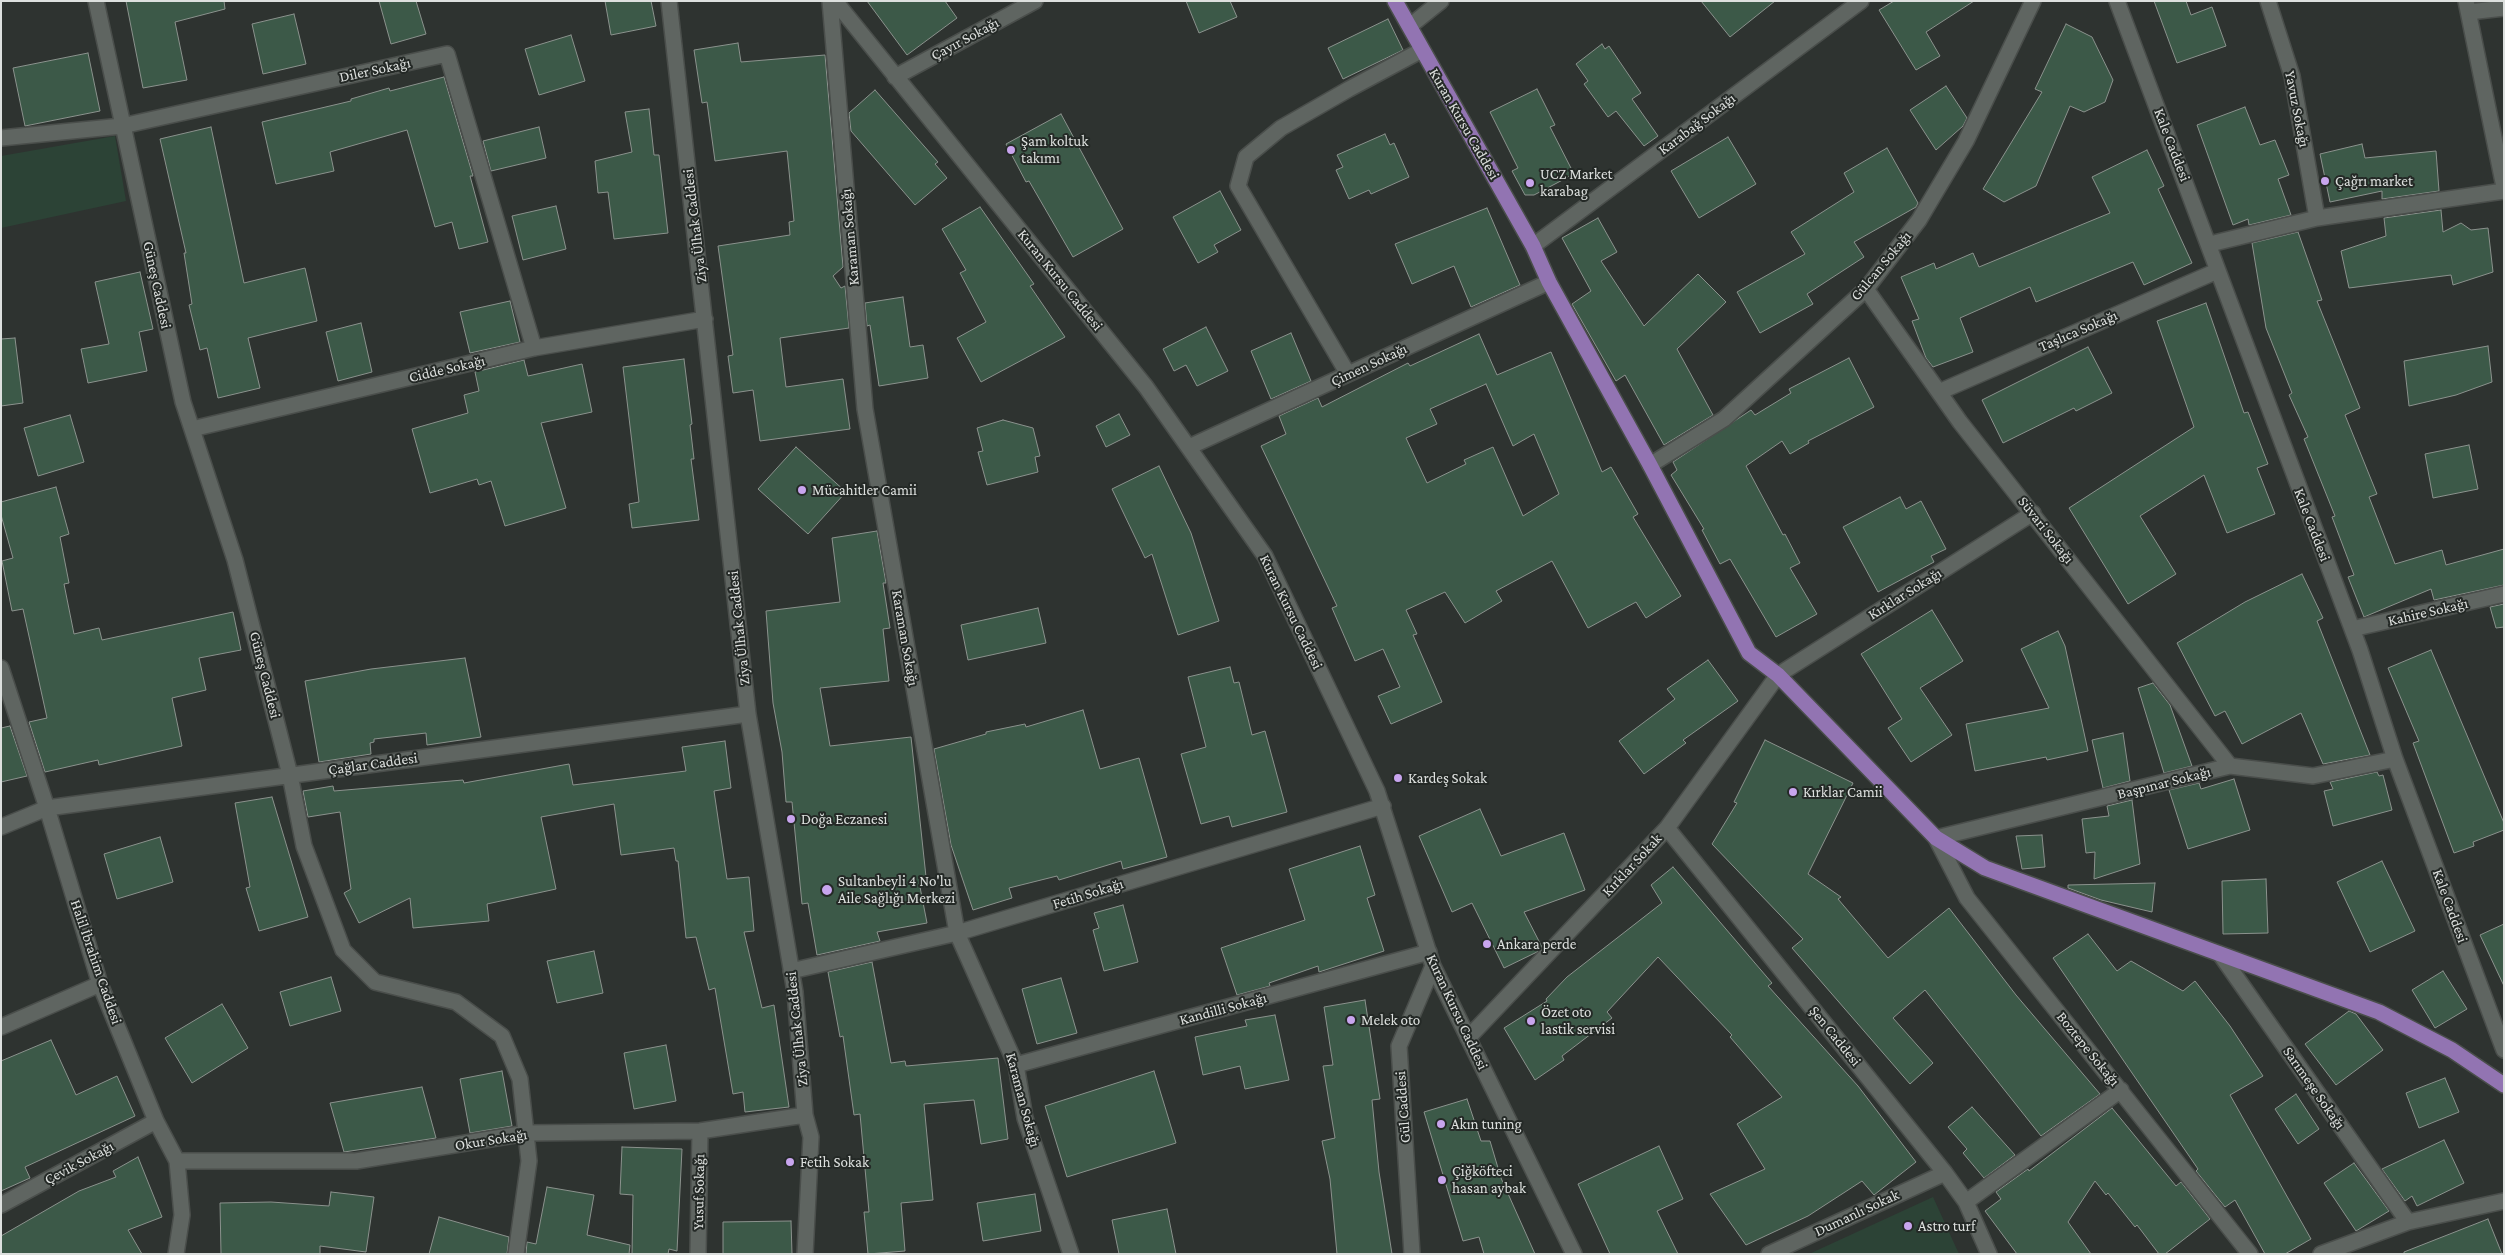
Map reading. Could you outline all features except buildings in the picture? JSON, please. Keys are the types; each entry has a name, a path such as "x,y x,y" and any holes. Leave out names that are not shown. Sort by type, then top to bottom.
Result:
{"main road":[{"name":"Kuran Kursu Caddesi","path":"1395,1 1533,246 1549,282 1650,465 1749,653 1778,676 1936,838 1985,868 2379,1012 2452,1050 2504,1085"}],"street":[{"name":"Güneş Caddesi","path":"96,1 183,402 236,560 290,775 304,846 343,950 375,982 456,1002 502,1036 520,1080 529,1161 516,1254"},
{"name":"Ziya Ülhak Caddesi","path":"669,1 748,714 796,992 805,1115 811,1137 805,1254"},
{"name":"Karaman Sokağı","path":"830,1 865,409 958,934 1016,1065 1025,1118 1070,1254"},
{"name":"Kuran Kursu Caddesi","path":"835,1 1146,387 1265,556 1382,806 1431,959 1574,1254"},
{"name":"Çayır Sokağı","path":"895,77 1035,1"},
{"path":"1410,26 1441,1"},
{"name":"Karabağ Sokağı","path":"1533,246 1861,1"},
{"name":"Gülcan Sokağı","path":"1650,465 1724,419 1866,289 1919,220 1966,141 2033,1"},
{"name":"Kale Caddesi","path":"2117,1 2210,244 2217,271 2352,630 2395,758 2504,1050"},
{"name":"Yavuz Sokağı","path":"2268,1 2292,76 2317,218"},
{"path":"2504,8 2468,6 2504,187"},
{"path":"1348,374 1238,186 1246,157 1281,128 1349,88 1422,50"},
{"name":"Diler Sokağı","path":"1,138 122,126 447,54 534,348"},
{"path":"2210,244 2317,218 2504,191"},
{"name":"Taşlıca Sokağı","path":"1939,392 2217,271"},
{"name":"Çimen Sokağı","path":"1189,448 1549,282"},
{"name":"Süvari Sokağı","path":"1866,289 1939,392 2230,766"},
{"name":"Cidde Sokağı","path":"192,429 534,348 705,319"},
{"name":"Kırklar Sokağı","path":"1778,676 2033,513"},
{"name":"Kahire Sokağı","path":"2352,630 2504,594"},
{"name":"Halil İbrahim Caddesi","path":"1,668 47,808 100,984 156,1121 177,1161 182,1215 176,1254"},
{"name":"Kırklar Sokak","path":"1468,1038 1667,828 1778,676"},
{"name":"Çağlar Caddesi","path":"1,827 47,808 748,714"},
{"name":"Başpınar Sokağı","path":"1936,838 2230,766 2313,776 2395,758"},
{"name":"Fetih Sokağı","path":"791,971 958,934 1382,806"},
{"name":"Şen Caddesi","path":"1667,828 1945,1173 1966,1202 1989,1254"},
{"name":"Boztepe Sokağı","path":"1936,838 1966,898 2250,1254"},
{"name":"Sarımeşe Sokağı","path":"2220,954 2408,1222"},
{"name":"Kandilli Sokağı","path":"1016,1065 1431,959"},
{"name":"Gül Caddesi","path":"1412,1254 1399,1046 1431,959"},
{"path":"1,1027 100,984"},
{"path":"1966,1202 2121,1090"},
{"name":"Okur Sokağı","path":"177,1161 356,1161 527,1133 700,1131 805,1115"},
{"name":"Çevik Sokağı","path":"1,1205 156,1121"},
{"name":"Yusuf Sokağı","path":"698,1254 700,1131"},
{"name":"Dumanlı Sokak","path":"1769,1254 1945,1173"},
{"path":"2321,1254 2408,1222 2504,1201"}],"green space":[{"path":"115,136 126,201 1,228 1,156"},
{"name":"Astro turf","path":"1933,1197 1959,1254 1809,1254"}],"place":[{"name":"Şam koltuk takımı","path":"1011,150"},
{"name":"Çağrı market","path":"2325,181"},
{"name":"UCZ Market karabag","path":"1530,183"},
{"name":"Mücahitler Camii","path":"802,490"},
{"name":"Kardeş Sokak","path":"1398,778"},
{"name":"Kırklar Camii","path":"1793,792"},
{"name":"Doğa Eczanesi","path":"791,819"},
{"name":"Sultanbeyli 4 No'lu Aile Sağlığı Merkezi","path":"827,890"},
{"name":"Ankara perde","path":"1487,944"},
{"name":"Melek oto","path":"1351,1020"},
{"name":"Özet oto lastik servisi","path":"1531,1021"},
{"name":"Akın tuning","path":"1441,1124"},
{"name":"Fetih Sokak","path":"790,1162"},
{"name":"Çiğköfteci hasan aybak","path":"1442,1180"},
{"name":"Astro turf","path":"1908,1226"}]}
